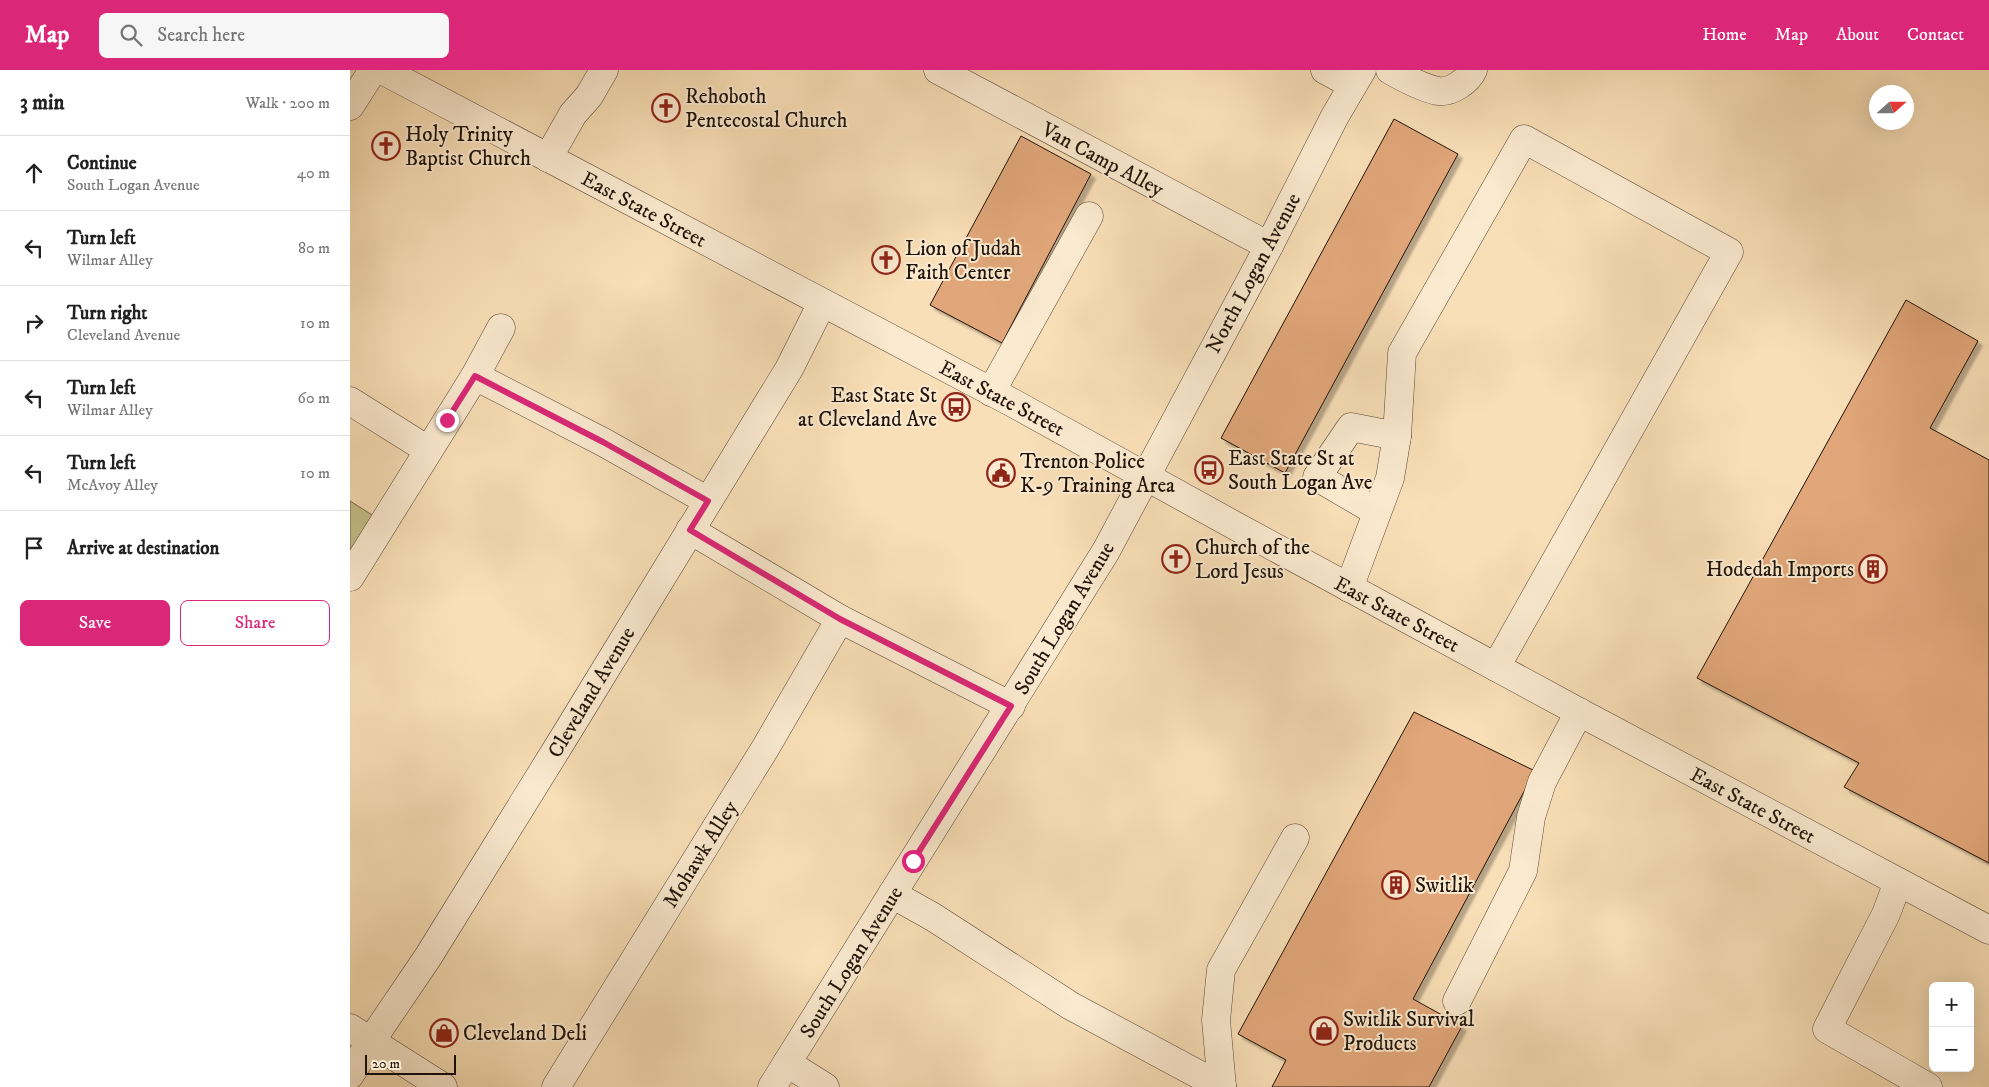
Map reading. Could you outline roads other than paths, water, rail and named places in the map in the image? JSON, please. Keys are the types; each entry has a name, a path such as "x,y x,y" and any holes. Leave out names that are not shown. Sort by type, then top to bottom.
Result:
{"street":[{"path":"350,106 373,70"},
{"name":"East State Street","path":"382,70 992,392 1349,588 1989,930"},
{"path":"548,158 573,114 589,96 604,70"},
{"name":"Van Camp Alley","path":"938,70 1269,246"},
{"path":"1325,70 1357,78"},
{"path":"1390,70 1425,87 1440,91 1455,87 1469,78 1473,70"},
{"name":"North Logan Avenue","path":"1146,477 1269,246 1335,116 1357,78"},
{"path":"1349,588 1390,478 1397,436 1402,352 1524,139 1729,252 1496,667"},
{"path":"992,392 1090,216"},
{"name":"Cleveland Avenue","path":"350,1075 360,1034 428,957 789,369 822,303"},
{"path":"350,577 475,376 501,328"},
{"path":"475,376 603,442 708,501"},
{"path":"350,401 428,450"},
{"path":"1377,512 1317,477 1351,427 1397,436"},
{"name":"South Logan Avenue","path":"772,1087 1011,706 1106,551 1146,477"},
{"path":"690,530 840,619 1011,706"},
{"name":"Mohawk Alley","path":"556,1087 766,747 840,619"},
{"path":"1457,1002 1523,871 1531,817 1542,782 1579,712"},
{"path":"1222,1087 1216,1020 1221,970 1295,838"},
{"path":"1898,882 1886,914 1827,1029 1928,1087"},
{"path":"892,894 933,917 1071,1006 1222,1087"},
{"path":"360,1034 443,1087"},
{"path":"788,1063 825,1087"}],"place":[{"name":"Rehoboth Pentecostal Church","path":"666,108"},
{"name":"Holy Trinity Baptist Church","path":"386,146"},
{"name":"Lion of Judah Faith Center","path":"886,260"},
{"name":"East State St at Cleveland Ave","path":"956,407"},
{"name":"East State St at South Logan Ave","path":"1209,470"},
{"name":"Trenton Police K-9 Training Area","path":"1001,473"},
{"name":"Church of the Lord Jesus","path":"1176,559"},
{"name":"Hodedah Imports","path":"1873,569"},
{"name":"Switlik","path":"1396,885"},
{"name":"Switlik Survival Products","path":"1324,1031"},
{"name":"Cleveland Deli","path":"444,1033"}]}
